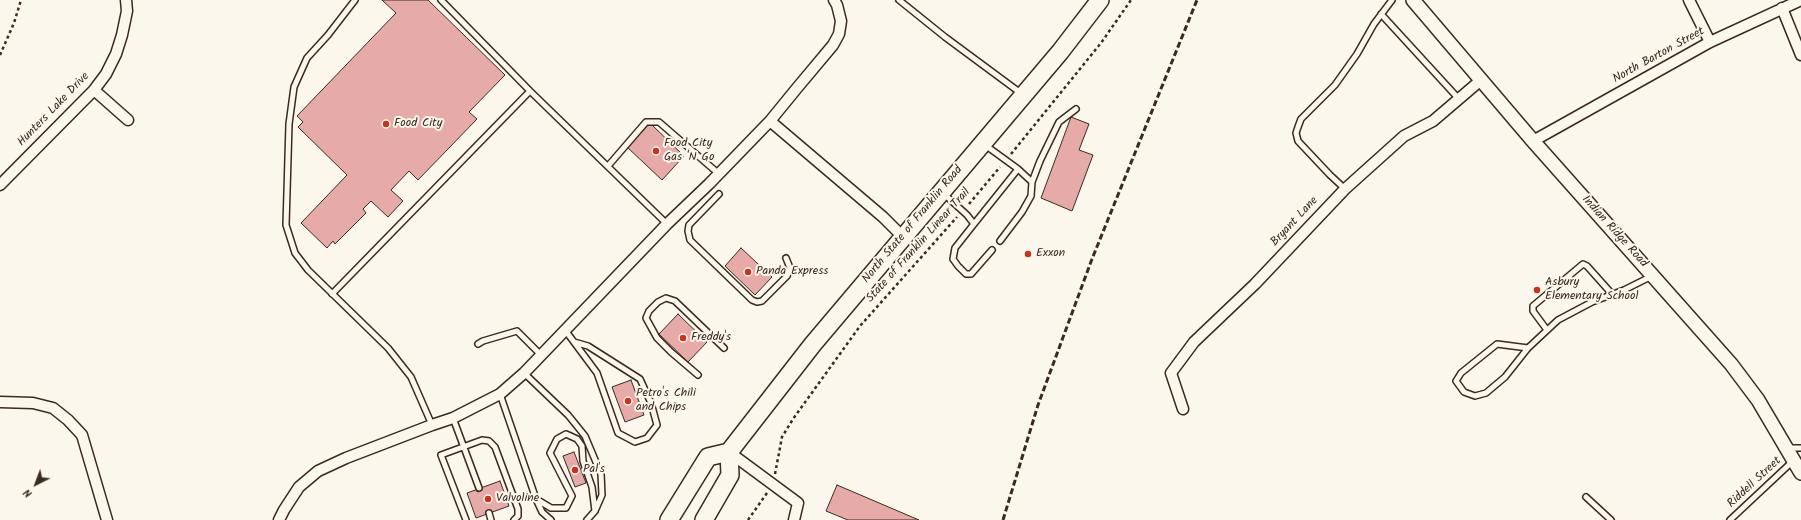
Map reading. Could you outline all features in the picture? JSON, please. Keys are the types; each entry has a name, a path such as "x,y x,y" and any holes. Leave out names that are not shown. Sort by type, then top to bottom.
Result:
{"highway":[{"name":"North State of Franklin Road","path":"729,452 813,344 1064,47 1100,0"},
{"path":"669,520 708,457 729,452 730,475 704,520"},
{"path":"659,520 686,492"}],"street":[{"name":"Hunters Lake Drive","path":"0,185 94,90 106,74 116,54 125,19 126,0"},
{"path":"280,520 284,510 299,487 318,471 346,458 453,418 500,394 524,373 667,224 719,174 770,121 836,40 839,34 841,22 837,4 834,0"},
{"name":"Indian Ridge Road","path":"1413,0 1533,141 1731,364 1758,400 1801,473"},
{"path":"1689,0 1710,42"},
{"name":"North Barton Street","path":"1533,141 1710,42 1801,0"},
{"path":"1782,8 1801,56"},
{"name":"Bryant Lane","path":"1183,409 1171,374 1190,348 1256,284 1345,189 1404,136 1433,121 1458,98 1481,80"},
{"path":"94,90 128,120"},
{"path":"770,121 883,217 903,237"},
{"path":"0,402 33,403 53,408 68,420 82,435 107,520"},
{"path":"729,452 798,503 794,520"}],"lane":[{"path":"355,0 328,35 307,58 294,87 289,124 286,225 295,253 308,270 388,348 411,377 432,425"},
{"path":"441,0 530,91 667,224"},
{"path":"899,0 944,37 1023,95"},
{"path":"1345,189 1298,141 1296,133 1301,120 1335,85 1381,14 1392,0"},
{"path":"1381,14 1458,98"},
{"path":"332,294 530,91"},
{"path":"1000,241 1022,212 1031,196 1032,182 1040,161 1059,122 1076,109"},
{"path":"608,166 646,122 659,122 719,174"},
{"path":"982,143 1018,169 1032,182"},
{"path":"992,250 971,274 966,274 953,259 955,248 1018,169"},
{"path":"941,192 963,211 974,224"},
{"path":"719,194 689,225 688,231 690,240 752,300 756,302 762,301 787,276 790,268 786,258"},
{"path":"1547,330 1533,311 1533,306 1583,264 1587,266 1612,294"},
{"path":"1528,348 1497,344 1461,373 1456,381 1464,392 1475,396 1486,393 1505,377 1528,348 1558,320 1592,302 1653,276"},
{"path":"698,375 657,338 646,318 649,311 658,302 666,298 675,301 724,348"},
{"path":"565,330 574,342 598,373 618,433 635,442 647,438 657,425 651,404 640,379 588,346 574,342"},
{"path":"478,344 483,341 517,331 541,355"},
{"path":"524,373 568,415 585,436 601,474 602,494 595,511 587,520"},
{"path":"500,394 536,499 542,512 551,520"},
{"path":"453,418 479,488"},
{"path":"536,499 551,508 566,508 572,496 550,453 557,439 566,434 577,439 582,446 583,461 592,487 595,511"},
{"path":"466,520 441,455 482,440 489,441 495,447 518,509 518,516 514,520"},
{"path":"1787,448 1801,448"},
{"name":"Riddell Street","path":"1730,520 1794,460"},
{"path":"1586,497 1611,520"},
{"path":"489,513 491,520"}],"path":[{"path":"0,55 14,23 21,0"},
{"name":"State of Franklin Linear Trail","path":"748,520 772,484 776,473 782,437 797,413 860,326 963,211 1102,43 1131,0"}],"building":[{"name":"Food City","path":"382,0 428,0 505,75 469,112 477,119 418,180 409,171 391,190 403,201 388,217 371,201 363,209 366,213 335,244 333,241 327,248 301,223 347,175 298,127 303,122 297,116 396,13"},
{"path":"1071,117 1089,124 1079,150 1093,155 1072,211 1041,198"},
{"name":"Food City Gas 'N Go","path":"650,123 684,156 662,180 627,147"},
{"name":"Panda Express","path":"741,248 772,277 755,295 725,266"},
{"name":"Freddy's","path":"678,314 707,342 688,362 659,334"},
{"name":"Petro's Chili and Chips","path":"631,380 644,415 625,422 612,387"},
{"name":"Pal's","path":"574,452 586,483 575,487 563,456"},
{"name":"Valvoline","path":"500,481 509,506 476,518 467,493"},
{"path":"837,485 919,520 848,520 826,511"}],"railway":[{"path":"1003,520 1038,405 1092,259 1197,0"}],"place":[{"name":"Food City","path":"386,124"},
{"name":"Food City Gas 'N Go","path":"656,151"},
{"name":"Exxon","path":"1028,254"},
{"name":"Panda Express","path":"748,272"},
{"name":"Asbury Elementary School","path":"1537,290"},
{"name":"Freddy's","path":"683,338"},
{"name":"Petro's Chili and Chips","path":"628,401"},
{"name":"Pal's","path":"575,470"},
{"name":"Valvoline","path":"488,499"}]}
